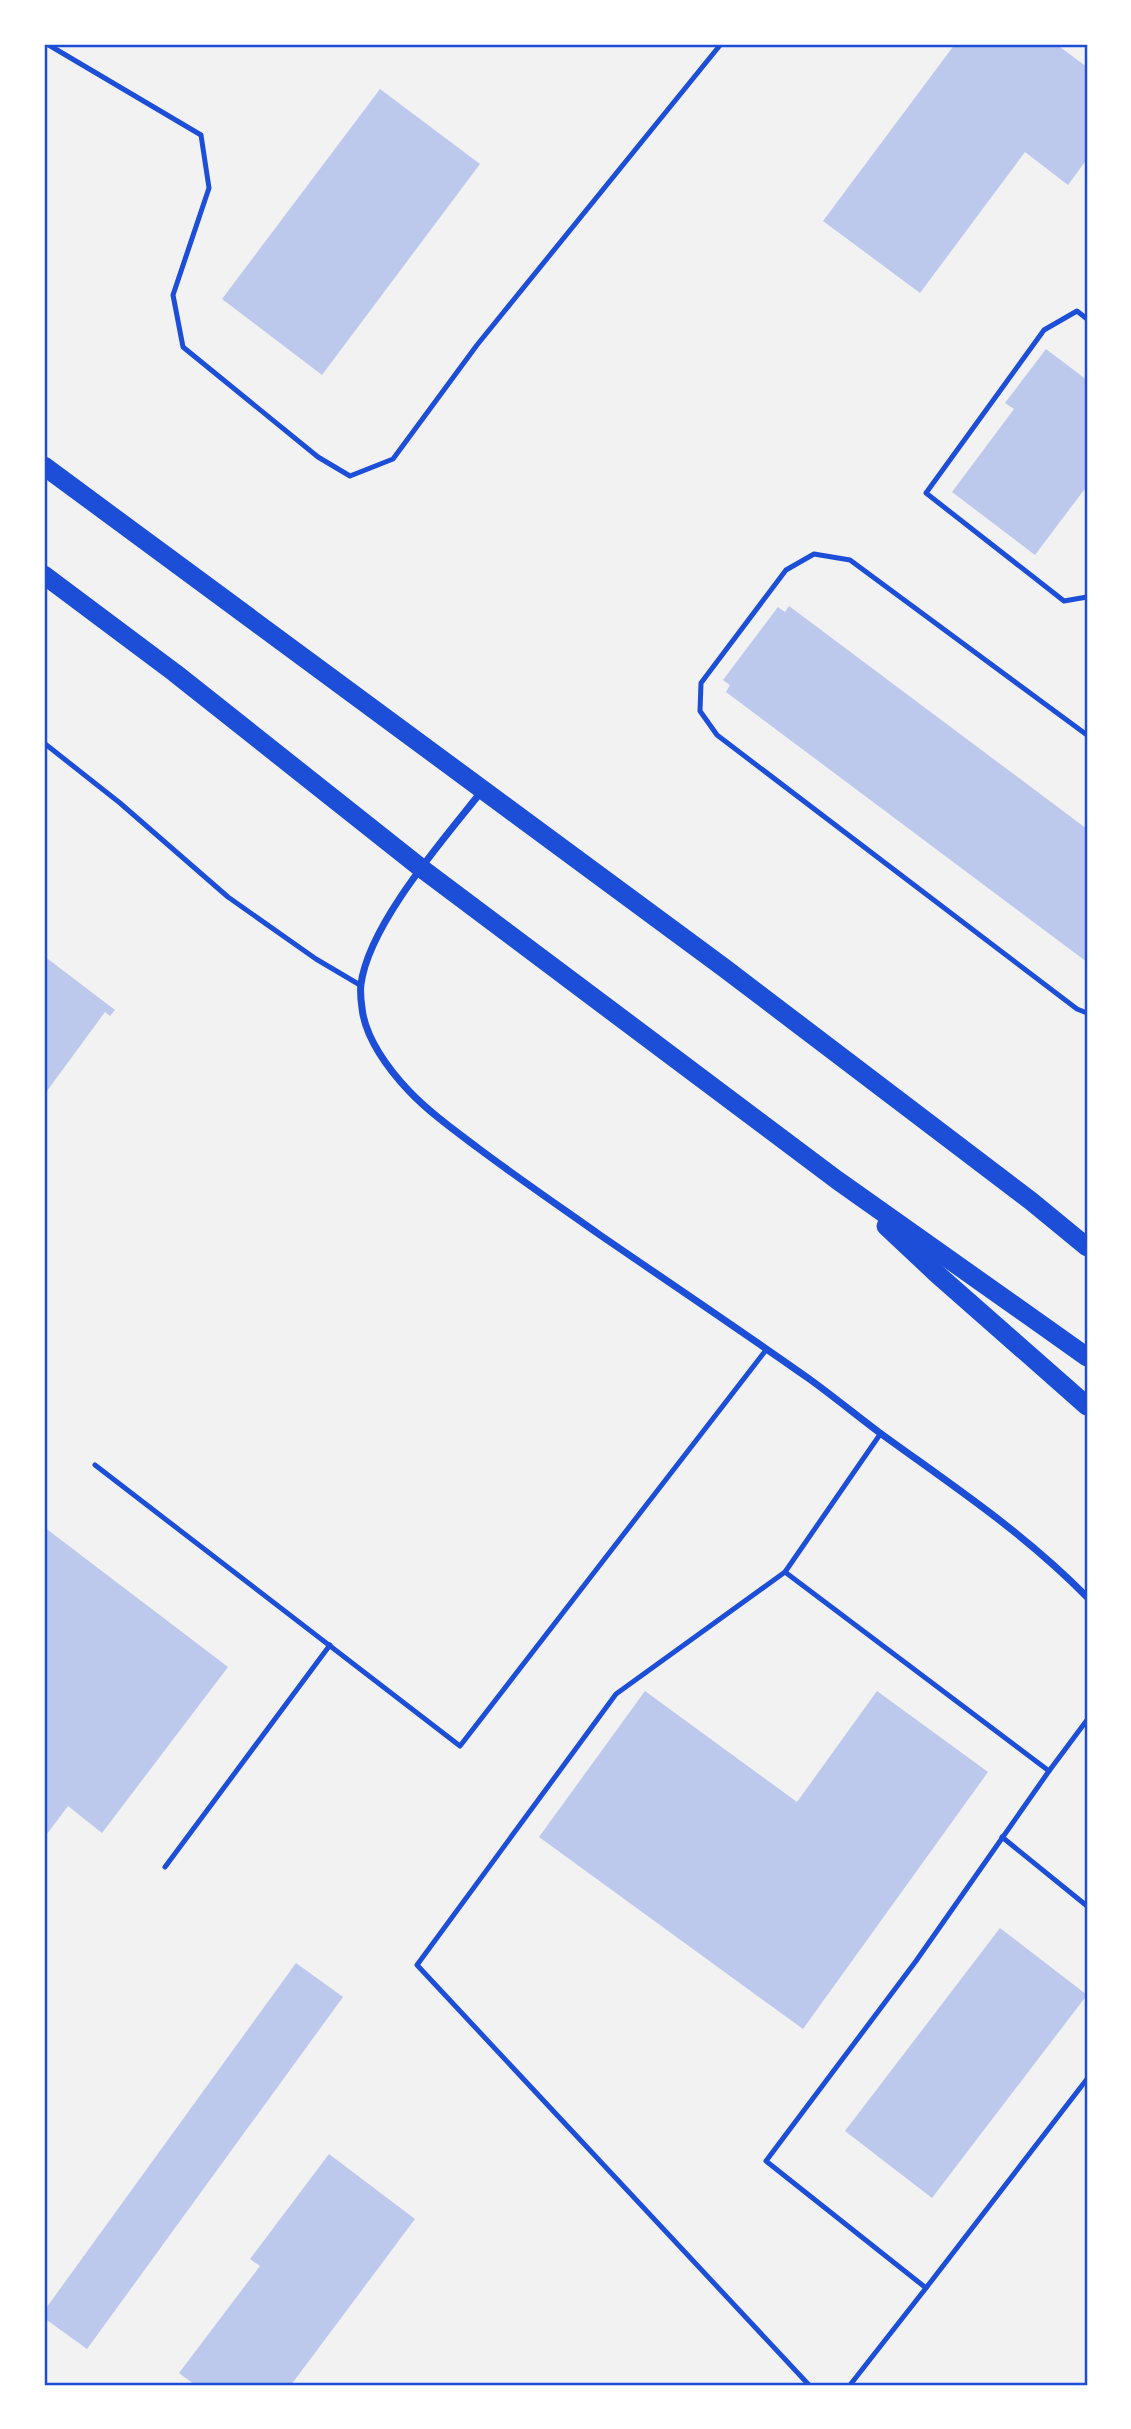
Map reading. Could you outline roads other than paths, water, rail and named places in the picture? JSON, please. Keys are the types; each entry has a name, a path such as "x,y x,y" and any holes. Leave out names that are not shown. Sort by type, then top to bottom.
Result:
{"highway":[{"path":"44,466 723,967 1031,1201 1087,1247"},
{"path":"44,575 175,673 421,868 837,1180 1087,1357"},
{"path":"837,1180 936,1273 1087,1406"}],"street":[{"path":"483,789 421,868 369,954 360,985 362,1012 372,1039 389,1066 429,1111 513,1175 766,1350 986,1508 1062,1571 1087,1597"}],"lane":[{"path":"47,44 201,135 209,188 173,295 183,348 318,457 351,476 393,459 477,345 721,44"},
{"path":"1087,319 1077,311 1044,330 926,494 1064,601 1087,597"},
{"path":"1087,735 850,560 814,554 786,570 702,683 700,712 717,735 1066,1001 1087,1013"},
{"path":"44,743 120,803 228,897 316,959 360,985"},
{"path":"95,1465 460,1746 766,1350"},
{"path":"809,2385 417,1965 616,1694 785,1572 881,1433"},
{"path":"785,1572 1049,1771"},
{"path":"165,1867 330,1645"},
{"path":"926,2288 766,2161 916,1961 1087,1720"},
{"path":"1002,1837 1087,1906"},
{"path":"850,2385 1087,2079"}]}
